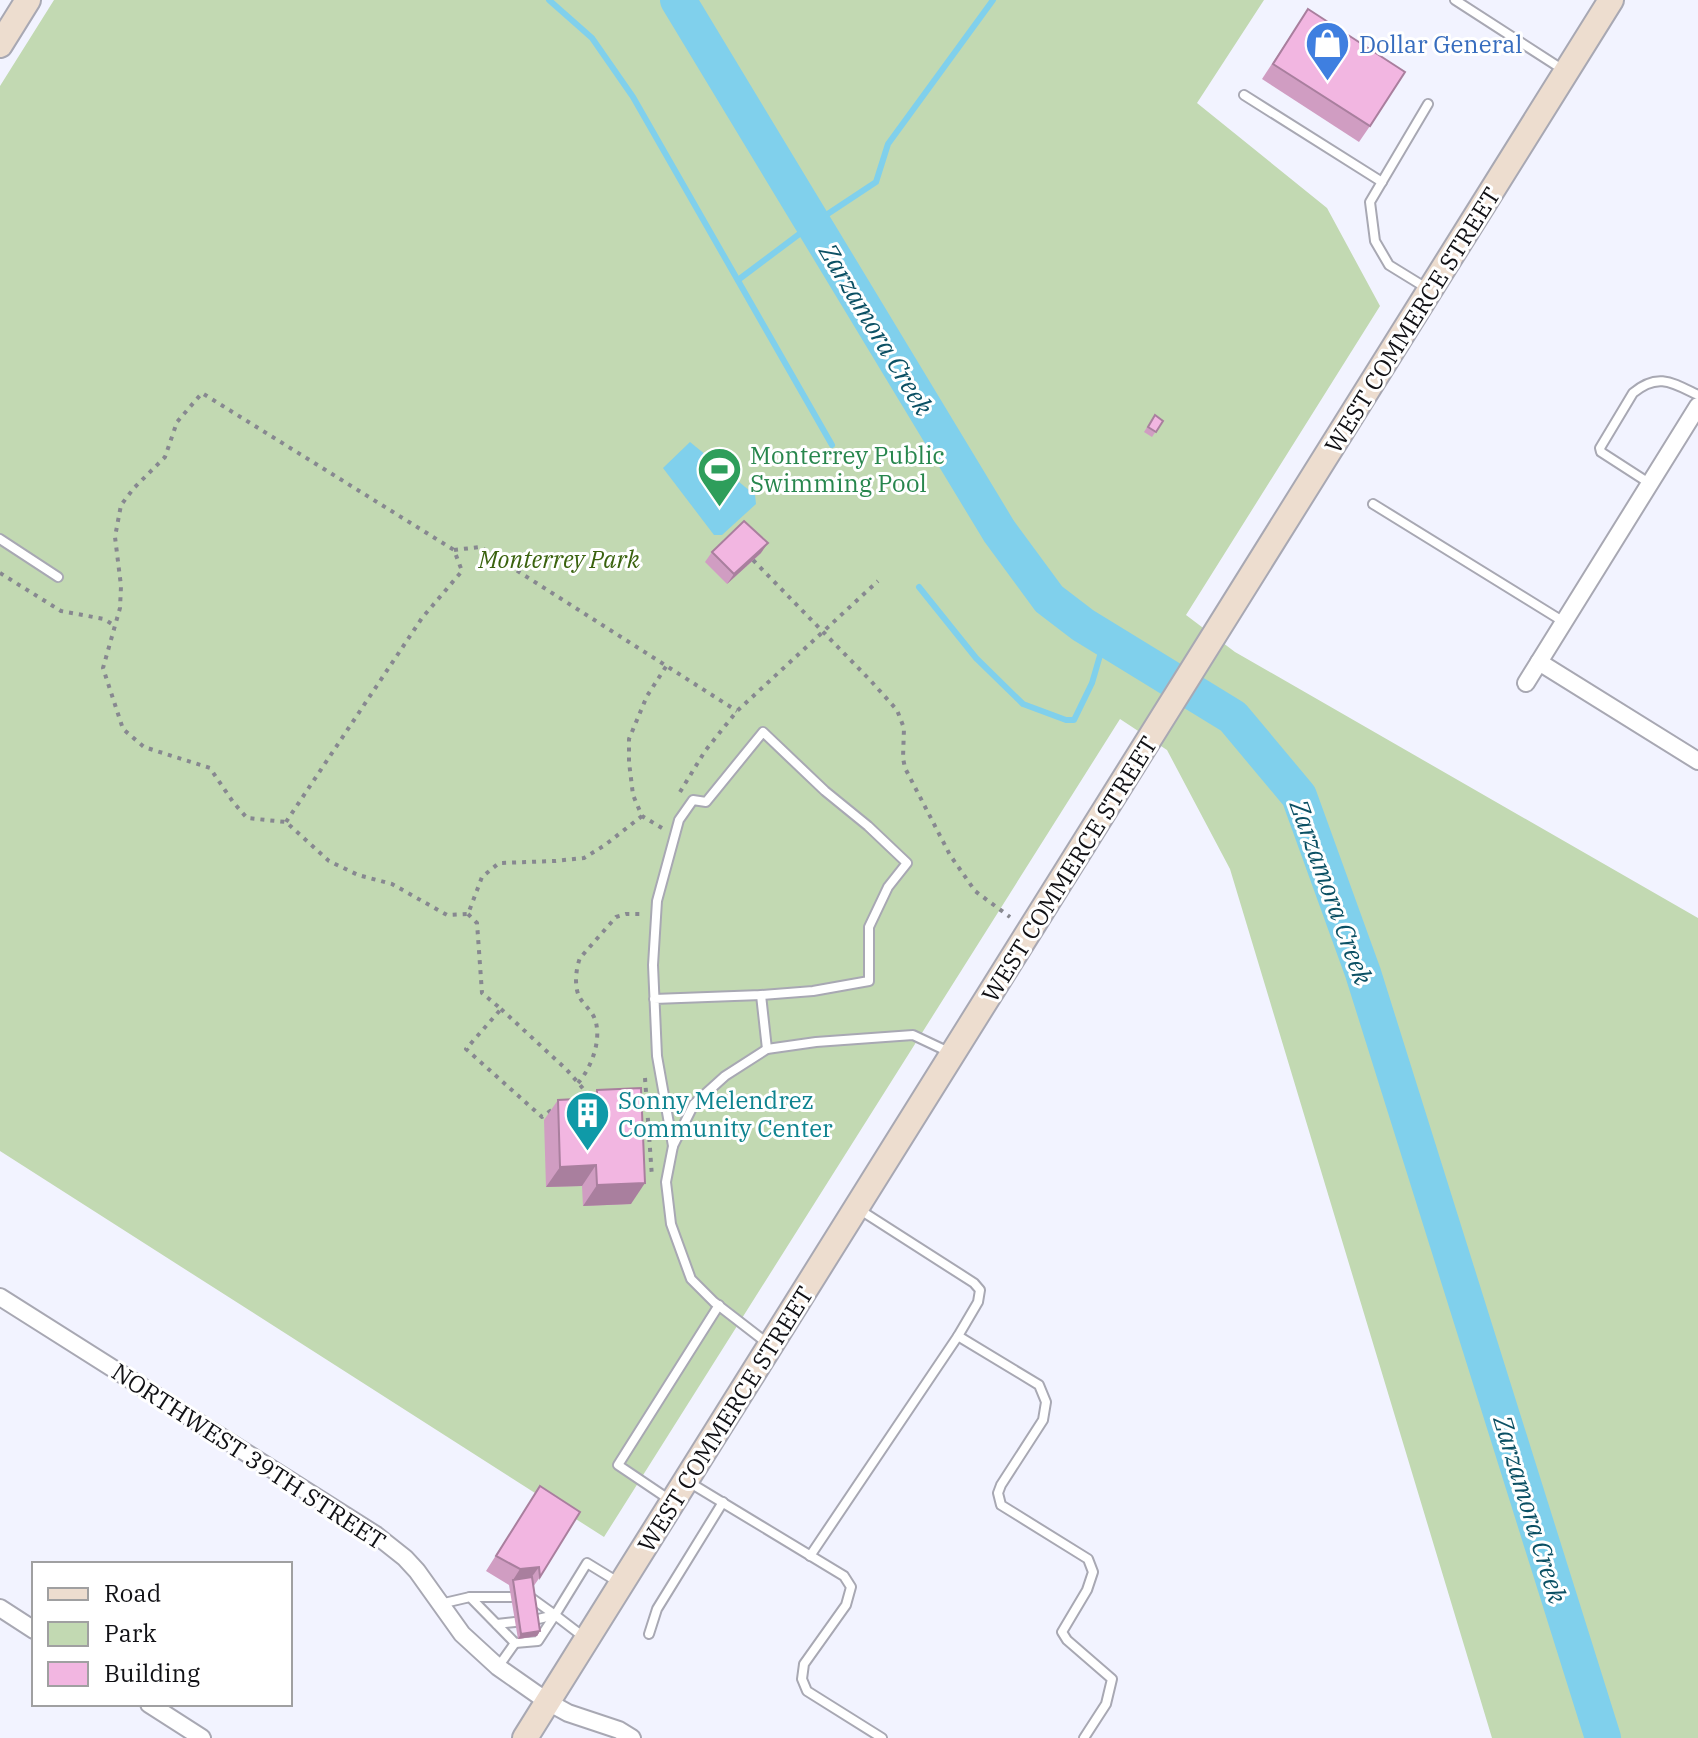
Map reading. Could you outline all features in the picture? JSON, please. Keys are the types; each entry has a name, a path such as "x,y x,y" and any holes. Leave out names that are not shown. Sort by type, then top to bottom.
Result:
{"main road":[{"path":"0,45 28,0"},
{"name":"WEST COMMERCE STREET","path":"525,1738 1611,0"}],"street":[{"path":"1526,683 1698,406"},
{"path":"1539,662 1698,761"},
{"name":"NORTHWEST 39TH STREET","path":"0,1297 384,1540 417,1571 462,1634 498,1667 568,1713 619,1730 632,1738"},
{"path":"0,1608 32,1629"},
{"path":"152,1706 202,1738"}],"lane":[{"path":"1455,0 1567,73"},
{"path":"1244,95 1382,182"},
{"path":"1428,104 1370,202 1375,241 1389,265 1431,291"},
{"path":"1650,484 1601,452 1600,448 1639,388 1665,380 1698,395"},
{"path":"1373,504 1564,622"},
{"path":"0,539 58,577"},
{"path":"654,999 813,991 869,981 869,927 888,887 907,863 763,732 706,802 693,800 679,820 657,901 653,965 654,999 657,1056 673,1146"},
{"path":"761,995 767,1049"},
{"path":"770,1346 691,1279 671,1224 666,1182 673,1146 694,1104 725,1076 767,1049 913,1035 953,1054"},
{"path":"810,1556 958,1336 978,1302 980,1290 974,1283 857,1208"},
{"path":"673,1502 618,1465 719,1305"},
{"path":"958,1336 1039,1385 1046,1402 1043,1420 998,1493 1001,1505 1088,1559 1093,1572 1087,1590 1062,1632 1067,1640 1112,1679 1106,1704 1084,1738"},
{"path":"687,1480 844,1576 851,1587 846,1605 804,1664 802,1679 807,1691 882,1738"},
{"path":"649,1634 657,1609 723,1502"},
{"path":"498,1667 515,1643 538,1641 587,1563 622,1584"},
{"path":"440,1604 470,1597 511,1597"},
{"path":"470,1597 515,1643"},
{"path":"530,1597 587,1639"},
{"path":"534,1620 555,1615"},
{"path":"497,1624 515,1622"}],"path":[{"path":"286,822 422,618 462,571 454,550 202,393 177,422 165,457 121,505 115,537 121,586 120,608 103,668 123,729 144,747 210,768 247,818 286,822 329,861 358,875 392,884 447,915 468,914 477,923 482,993 567,1070 599,1107"},
{"path":"454,550 480,547 737,711"},
{"path":"753,560 897,710 904,728 905,768 950,855 975,891 1010,917"},
{"path":"0,573 61,611 104,619 115,626"},
{"path":"676,800 705,751 737,711 878,581"},
{"path":"658,840 662,828 642,816 633,795 629,739 647,696 667,665"},
{"path":"468,914 482,877 499,863 584,858 642,816"},
{"path":"578,1083 587,1074 594,1055 597,1028 594,1017 578,995 576,982 580,958 616,917 643,914 645,902"},
{"path":"501,1009 466,1049 542,1117 550,1111 563,1110"},
{"path":"645,1076 652,1182"},
{"path":"647,1105 665,1105"}],"green space":[{"name":"Monterrey Park","path":"54,0 1264,0 1197,103 1327,208 1380,306 1186,615 1235,652 1698,918 1698,1738 1492,1738 1230,869 1167,750 1120,719 604,1537 0,1151 0,86"}],"water":[{"path":"690,442 755,495 756,504 722,535 714,535 663,468"}],"building":[{"name":"Dollar General","path":"1308,9 1405,72 1370,126 1273,64"},
{"path":"1155,415 1163,421 1156,432 1148,427"},
{"path":"744,521 768,543 734,574 712,552"},
{"name":"Sonny Melendrez Community Center","path":"641,1088 645,1183 597,1185 596,1165 560,1167 558,1100 597,1098 597,1090"},
{"path":"540,1486 580,1512 540,1577 539,1567 520,1569 496,1556"},
{"path":"532,1577 540,1631 521,1634 513,1580"}],"waterway":[{"path":"549,0 592,38 633,97 832,445"},
{"name":"Zarzamora Creek","path":"678,0 999,531 1049,599 1083,625 1233,717 1299,796 1363,973 1603,1738"},
{"path":"738,280 814,223 876,182 888,144 993,0"},
{"path":"919,587 976,658 1023,704 1066,720 1074,720 1092,683 1101,652 1097,634"}],"place":[{"name":"Dollar General","path":"1328,83"},
{"name":"Monterrey Public Swimming Pool","path":"719,508"},
{"name":"Sonny Melendrez Community Center","path":"587,1153"}]}
